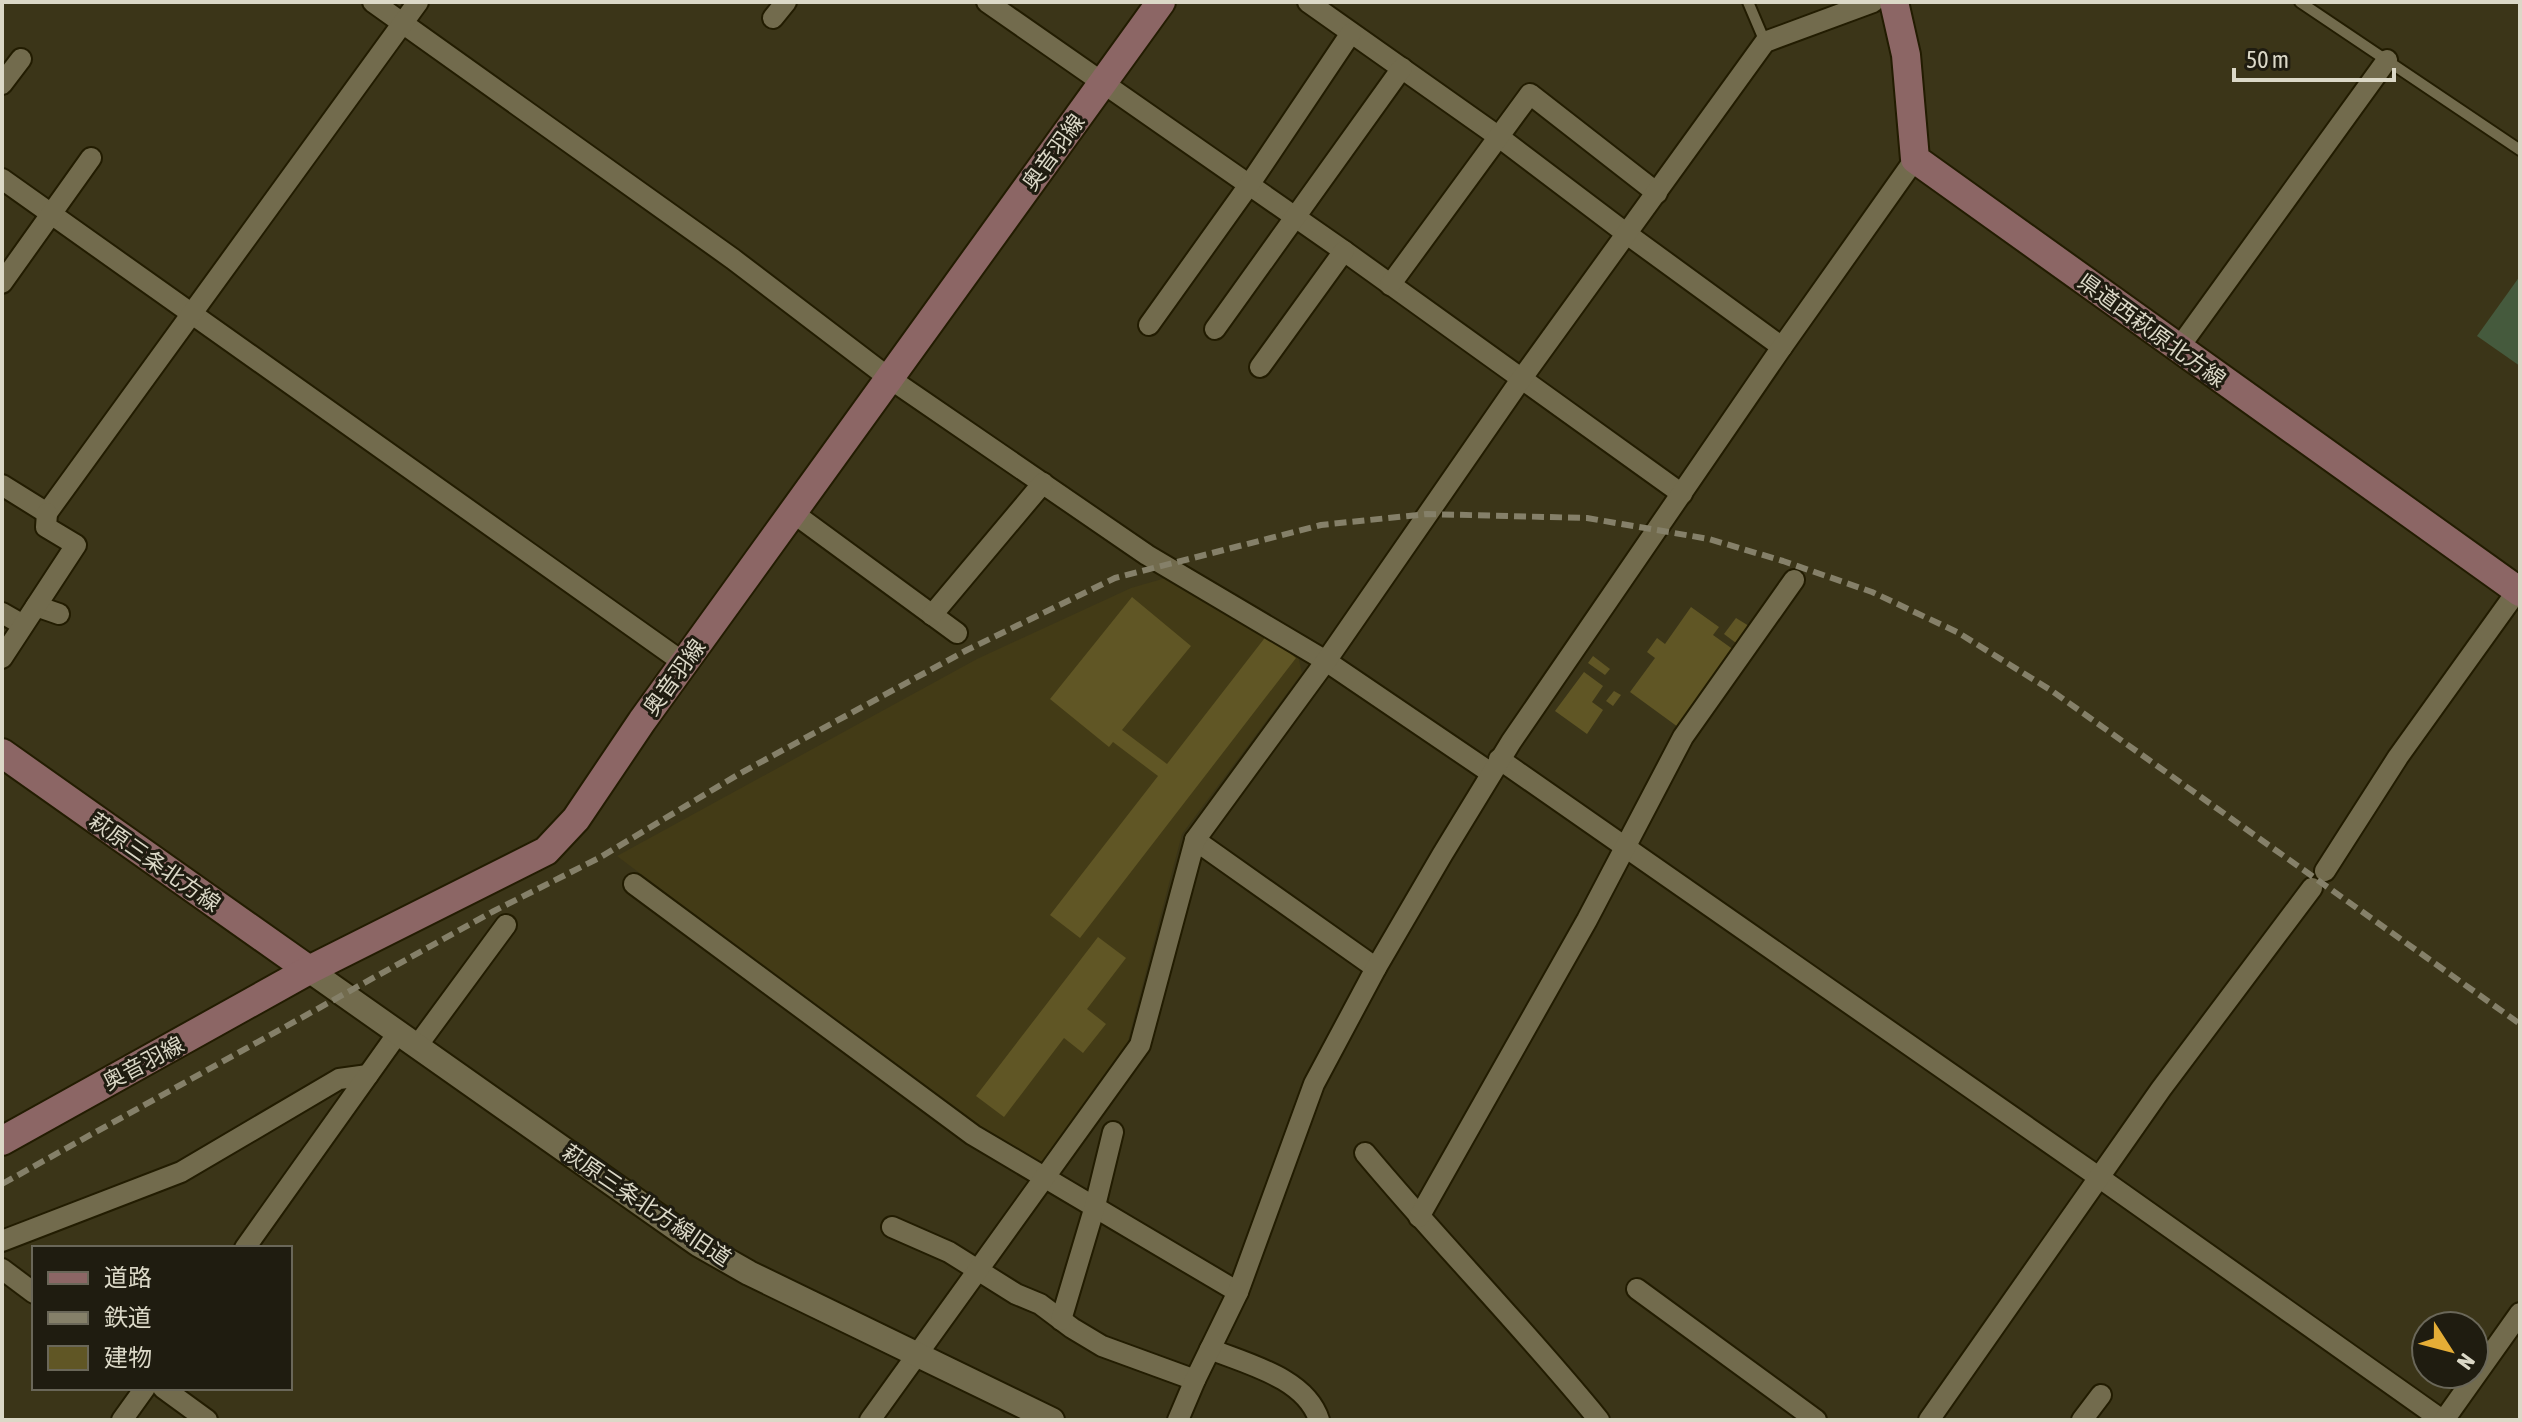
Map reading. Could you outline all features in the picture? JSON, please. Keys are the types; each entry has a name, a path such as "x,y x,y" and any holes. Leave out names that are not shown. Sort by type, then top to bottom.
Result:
{"main road":[{"name":"奥音羽線","path":"2,1141 309,970 546,851 576,819 792,512 1161,2"},
{"path":"1894,2 1906,55 1915,159"},
{"name":"県道西萩原北方線","path":"1915,159 2519,590"},
{"name":"萩原三条北方線","path":"2,753 309,970"}],"street":[{"path":"373,2 733,259 889,378 1147,555 1624,844 2443,1420 2520,1313"},
{"path":"2,658 76,545 46,527 47,513 418,2"},
{"path":"987,2 1344,251 1682,494"},
{"path":"1308,2 1499,137 1782,347"},
{"path":"870,1420 1140,1045 1195,840 1326,661 1522,378 1765,42 1873,2"},
{"path":"1149,325 1249,185 1351,33"},
{"path":"2,84 21,59"},
{"path":"2178,349 2387,60"},
{"path":"1215,329 1402,68"},
{"path":"1390,285 1530,94 1657,193"},
{"path":"2,283 91,158"},
{"path":"1178,1420 1238,1292 1314,1084 1376,968 1495,766 1915,159"},
{"path":"2,179 684,663"},
{"path":"1260,367 1344,251"},
{"path":"932,615 1043,483"},
{"path":"2,485 47,513"},
{"path":"792,512 957,633"},
{"path":"1419,1217 1587,920 1624,844 1683,737 1794,580"},
{"path":"1929,1420 2161,1089 2318,879 2398,757 2519,590"},
{"path":"36,606 59,614"},
{"path":"2,613 23,625"},
{"path":"1195,840 1376,968"},
{"path":"634,884 973,1135 1238,1292"},
{"path":"246,1246 368,1075 407,1040 506,925"},
{"name":"萩原三条北方線旧道","path":"309,970 698,1244 749,1273 1052,1420"},
{"path":"2,1241 181,1172 339,1079 368,1075"},
{"path":"1061,1320 1113,1132"},
{"path":"1365,1153 1599,1420"},
{"path":"892,1227 949,1252 1016,1294 1040,1304 1102,1346 1195,1380"},
{"path":"2,1269 32,1292"},
{"path":"1637,1289 1816,1420"},
{"path":"1210,1349 1288,1383 1314,1404 1319,1420"},
{"path":"122,1420 144,1390"},
{"path":"166,1390 207,1420"},
{"path":"2082,1420 2101,1395"}],"lane":[{"path":"1748,2 1765,42"},
{"path":"2300,2 2520,150"}],"shaded area":[{"path":"1176,575 1298,656 1302,673 1182,834 1125,1052 1040,1168 965,1118 617,856 977,659 1131,588"}],"green space":[{"path":"2520,276 2520,366 2477,336"}],"building":[{"path":"1132,597 1191,646 1122,730 1167,764 1267,635 1296,658 1080,938 1050,915 1158,776 1113,742 1109,747 1050,699"},
{"path":"1691,607 1719,627 1713,635 1734,650 1678,727 1630,692 1655,658 1647,652 1657,638 1665,644"},
{"path":"1736,618 1749,626 1736,643 1724,634"},
{"path":"1593,656 1610,669 1605,675 1588,663"},
{"path":"1584,672 1603,686 1592,702 1603,710 1587,734 1555,711"},
{"path":"1614,691 1621,695 1613,706 1606,701"},
{"path":"1098,937 1126,958 1087,1009 1106,1024 1083,1053 1064,1038 1004,1117 976,1096"}],"railway":[{"path":"2,1184 492,912 599,858 739,774 967,650 1115,578 1321,525 1427,514 1587,518 1709,539 1872,592 1957,632 2052,691 2520,1024"}]}
